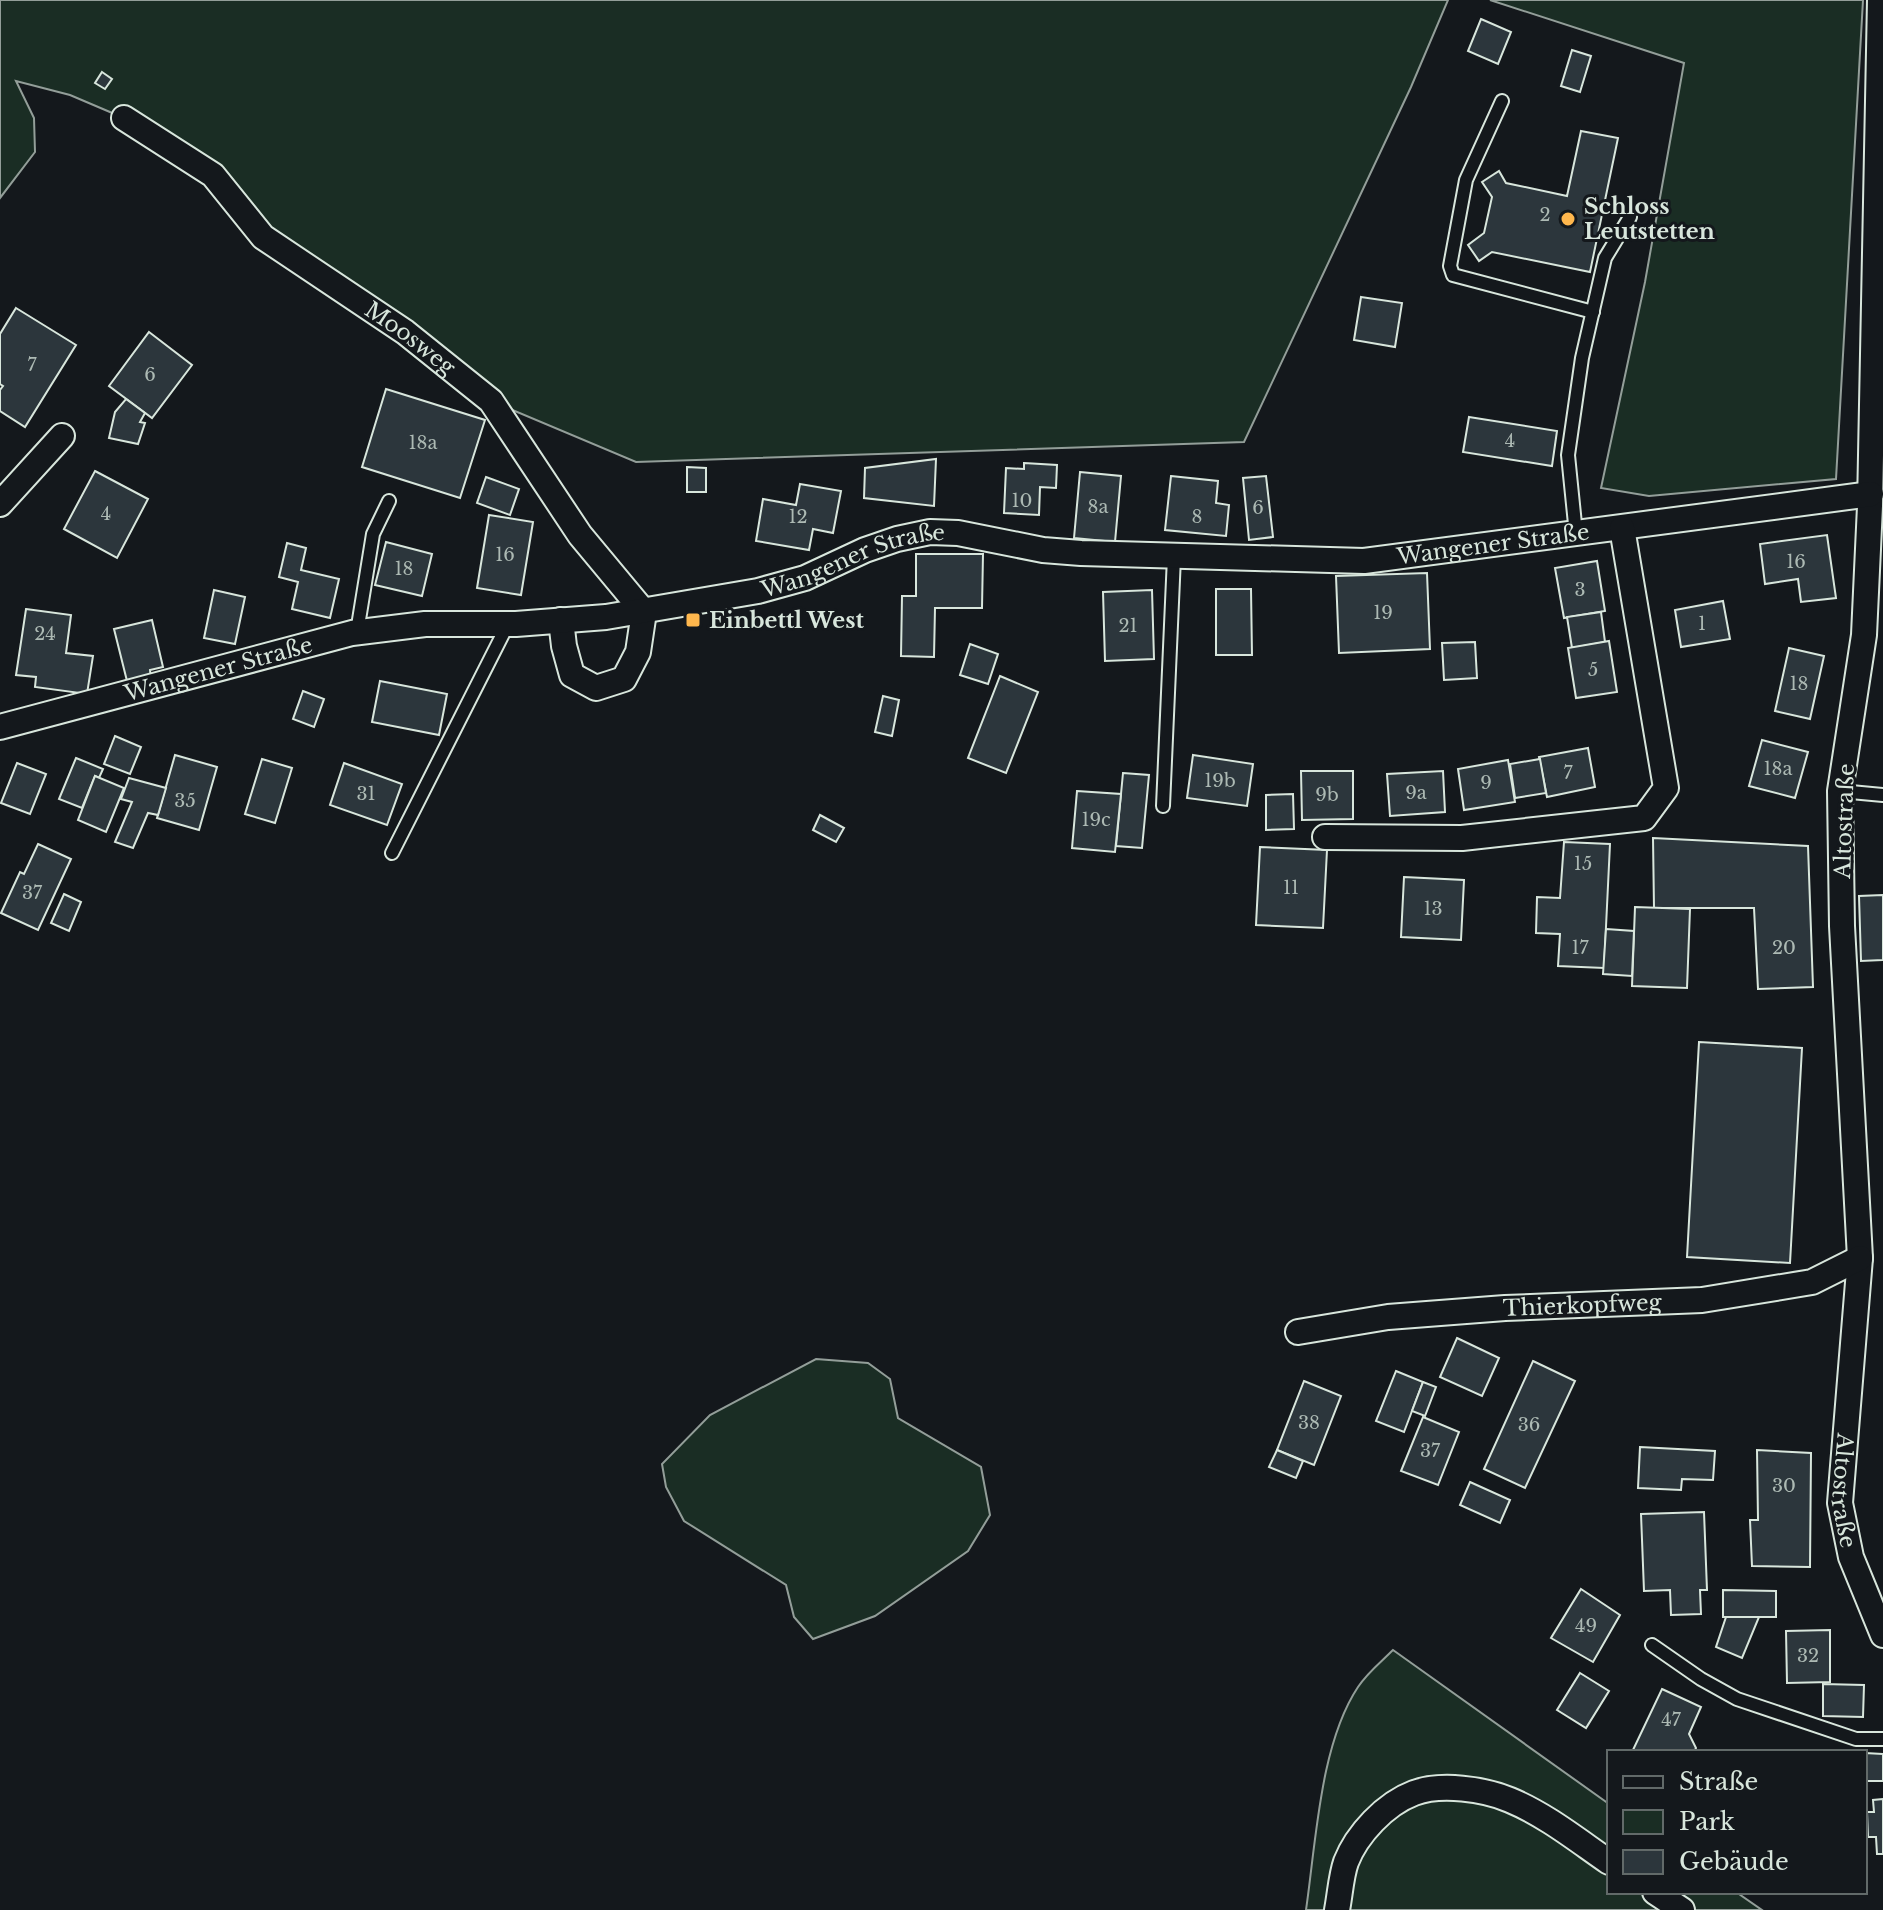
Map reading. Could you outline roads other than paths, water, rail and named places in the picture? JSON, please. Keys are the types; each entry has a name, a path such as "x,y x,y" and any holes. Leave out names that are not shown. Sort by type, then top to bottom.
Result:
{"street":[{"name":"Altostraße","path":"1880,0 1875,502 1864,635 1840,791 1842,926 1860,1258 1840,1503 1851,1557 1883,1635"},
{"name":"Moosweg","path":"124,118 213,175 263,237 405,332 491,401 580,535 644,612"},
{"path":"0,504 62,436"},
{"name":"Wangener Straße","path":"0,727 357,632 425,624 508,624 644,612 758,591 805,578 886,543 930,532 958,533 1065,552 1364,561 1622,528 1875,502"},
{"path":"1325,837 1462,838 1644,818 1666,788 1622,528"},
{"path":"561,620 572,675 596,688 624,679 638,652 644,612"},
{"name":"Thierkopfweg","path":"1298,1332 1418,1314 1702,1300 1812,1282 1860,1258"},
{"path":"1337,1910 1346,1862 1364,1828 1414,1793 1451,1788 1484,1791 1510,1799 1542,1815 1607,1861"},
{"path":"1658,1894 1682,1910"}],"lane":[{"path":"1502,101 1466,180 1450,266 1453,275 1593,312"},
{"path":"1576,534 1568,455 1582,358 1605,258 1630,217"},
{"path":"357,632 373,534 389,501"},
{"path":"1163,806 1174,557"},
{"path":"392,853 508,624"},
{"path":"1840,791 1883,795"},
{"path":"1652,1645 1701,1679 1737,1699 1856,1739 1883,1739"}],"place":[{"name":"Schloss Leutstetten","path":"1568,219"},
{"name":"Einbettl West","path":"693,620"}]}
